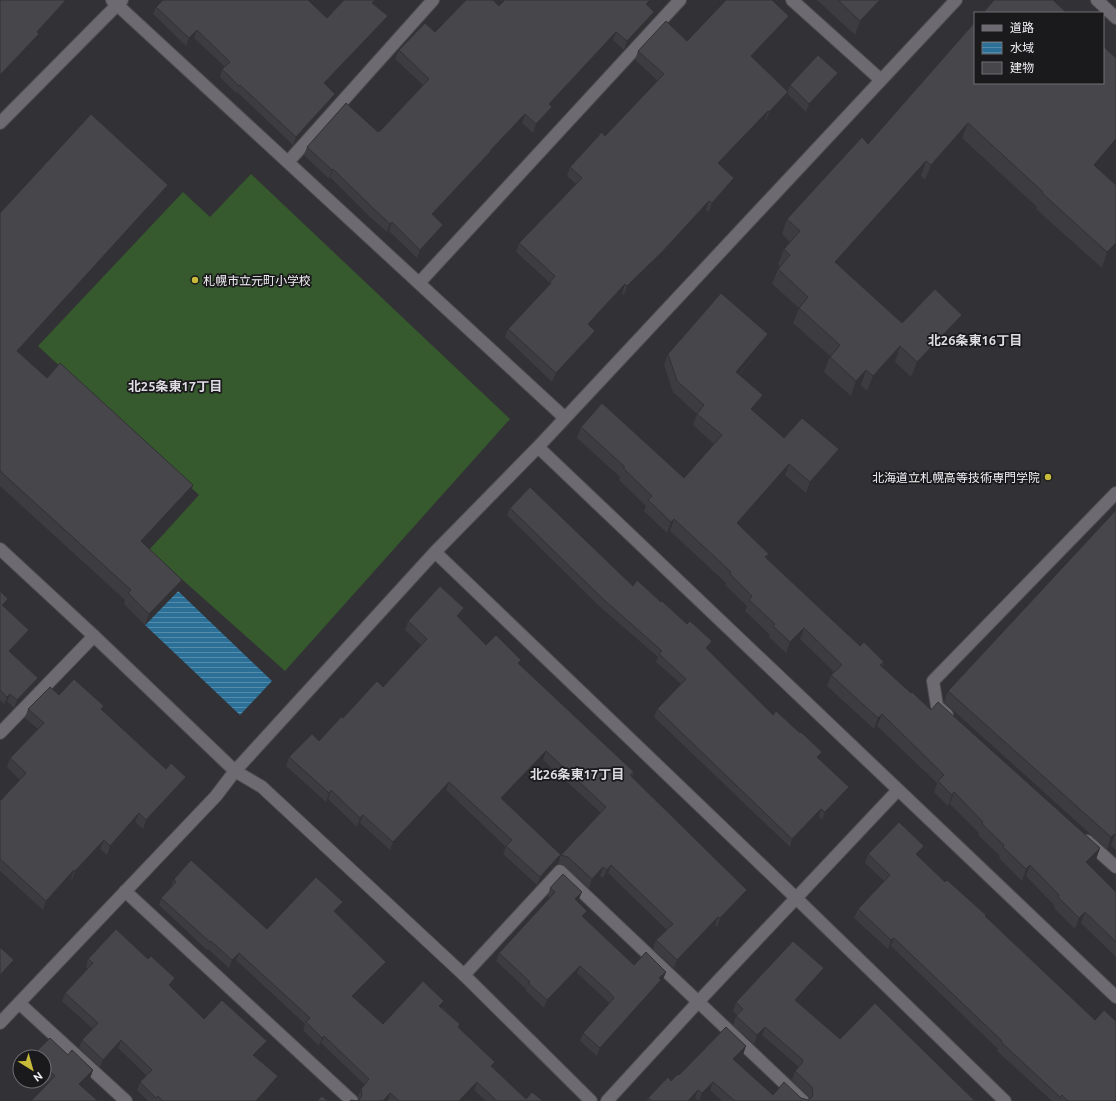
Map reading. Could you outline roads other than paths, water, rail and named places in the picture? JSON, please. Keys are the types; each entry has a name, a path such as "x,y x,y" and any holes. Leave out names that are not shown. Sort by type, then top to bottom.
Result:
{"street":[{"path":"288,162 433,0"},
{"path":"419,283 680,0"},
{"path":"792,0 881,80"},
{"path":"0,1023 216,796 235,771 435,552 538,447 956,0"},
{"path":"1097,0 1116,18"},
{"path":"0,122 117,2 565,418"},
{"path":"538,447 1116,997"},
{"path":"954,721 937,706 934,681 1116,493"},
{"path":"0,550 94,636 235,771 262,787 464,974 591,1101"},
{"path":"435,552 796,898 1005,1101"},
{"path":"0,733 94,636"},
{"path":"607,1101 898,790"},
{"path":"1081,836 1116,867"},
{"path":"464,974 560,871 803,1101"},
{"path":"125,891 352,1101"},
{"path":"19,1003 126,1101"}],"water":[{"path":"178,591 272,681 240,715 145,625"}],"place":[{"name":"札幌市立元町小学校","path":"195,280"},
{"name":"北海道立札幌高等技術専門学院","path":"1048,477"}],"district":[{"name":"北26条東16丁目","path":"975,340"},
{"name":"北25条東17丁目","path":"175,386"},
{"name":"北26条東17丁目","path":"577,774"}]}
